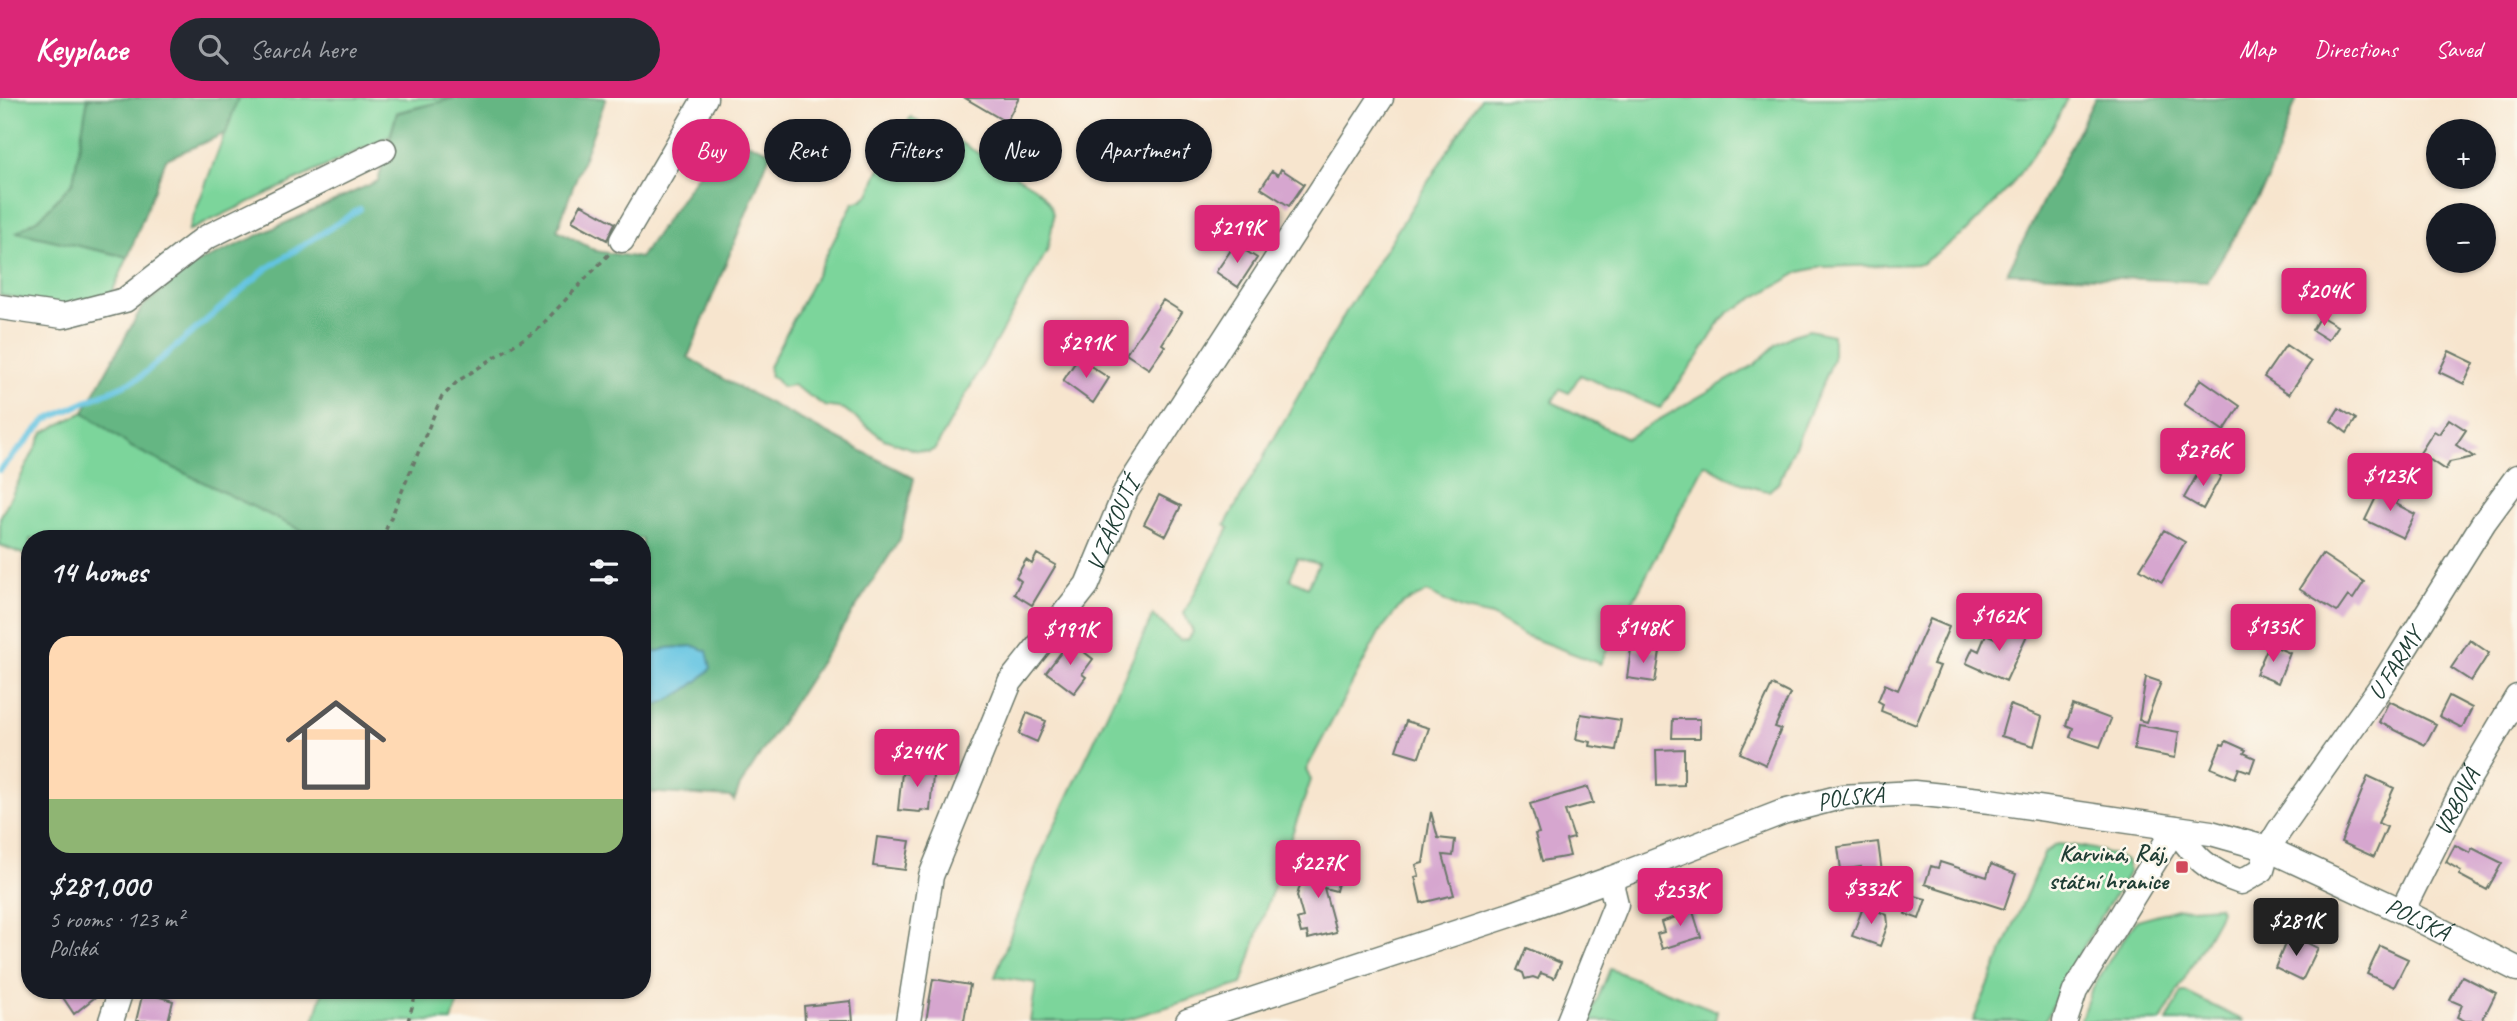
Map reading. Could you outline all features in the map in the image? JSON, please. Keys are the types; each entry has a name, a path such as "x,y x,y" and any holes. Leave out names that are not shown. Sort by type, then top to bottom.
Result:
{"street":[{"path":"622,240 705,98"},
{"name":"V ZÁKOUTÍ","path":"908,1021 931,876 1010,682 1087,585 1126,491 1381,98"},
{"path":"0,307 63,316 125,300 205,238 384,150"},
{"name":"U FARMY","path":"2175,828 2191,851 2218,874 2241,882 2262,870 2268,849 2384,682 2484,522 2517,477"},
{"name":"VRBOVÁ","path":"2402,911 2465,785 2517,697"},
{"name":"POLSKÁ","path":"1188,1021 1222,1015 1510,915 1783,812 1841,797 1914,793 1990,801 2211,833 2268,849 2402,911 2517,969"},
{"path":"2065,1021 2075,991 2175,828"},
{"path":"1569,1021 1616,904 1610,879"},
{"path":"111,1021 118,999"}],"path":[{"path":"386,530 441,398 458,381 537,330 622,240"},
{"path":"408,1021 414,999"}],"green space":[{"path":"0,98 88,98 73,182 41,217 18,232 128,257 110,297 70,307 0,295"},
{"path":"88,98 238,98 226,133 166,159 128,257 17,232 41,217 73,182"},
{"path":"238,98 455,98 397,112 390,136 188,231"},
{"path":"455,98 606,98 557,230 596,251 640,258 693,182 750,182 750,144 764,149 764,169 688,357 725,380 914,478 900,539 740,786 734,801 731,797 651,793 651,705 694,646 668,648 651,653 651,530 301,530 131,447 84,412 142,307 193,265 378,181 397,113"},
{"path":"1481,98 2067,98 2054,125 2009,188 1965,233 1921,264 1821,267 1800,272 1728,313 1660,408 1580,375 1569,393 1560,389 1552,402 1627,438 1754,365 1777,344 1793,335 1809,330 1833,335 1833,359 1779,482 1769,491 1751,487 1705,464 1600,664 1524,635 1492,616 1461,609 1427,592 1402,604 1380,631 1306,770 1311,780 1242,984 1121,1021 1030,1021 1036,983 995,977 1038,861 1153,615 1180,640 1188,639 1193,632 1184,613 1229,528 1225,525 1347,310","holes":["1297,558 1319,564 1308,587 1290,579"]},
{"path":"2095,98 2297,98 2267,182 2207,282 2007,273"},
{"path":"965,145 979,154 979,182 1026,182 1043,195 1052,209 1047,251 935,449 929,452 884,439 844,409 825,406 793,385 782,387 771,377 769,367 853,203 870,193 874,182 965,182"},
{"path":"84,412 131,447 301,530 21,530 21,553 0,545 0,518 43,433"},
{"path":"2057,844 2084,847 2109,854 2126,861 2129,871 2083,948 2045,1021 1973,1021 2044,853"},
{"path":"2218,906 2221,910 2218,918 2161,1021 2080,1021 2090,993 2137,920 2177,909"},
{"path":"1610,969 1717,1011 1715,1021 1588,1021"},
{"path":"2182,992 2185,992 2244,1021 2167,1021"},
{"path":"320,999 459,999 452,1021 314,1021"}],"water":[{"path":"694,646 707,651 711,668 691,686 653,707 651,653 668,648"}],"building":[{"path":"965,98 1019,98 1008,119 1001,119"},
{"path":"1281,169 1304,184 1289,206 1261,188 1272,171 1278,175"},
{"path":"581,204 615,223 607,240 572,221"},
{"path":"1235,244 1257,258 1238,287 1216,272"},
{"path":"1163,300 1182,312 1162,344 1165,346 1149,369 1126,354"},
{"path":"2320,316 2337,326 2328,340 2312,330"},
{"path":"2286,345 2311,362 2289,394 2264,377"},
{"path":"2449,351 2474,363 2464,384 2439,372"},
{"path":"1078,358 1109,378 1093,403 1063,381"},
{"path":"2201,379 2240,406 2224,431 2184,404"},
{"path":"2339,408 2356,419 2347,433 2331,421"},
{"path":"2449,419 2466,430 2456,445 2474,457 2450,462 2445,470 2420,453 2434,431 2439,434"},
{"path":"2205,467 2221,476 2203,509 2184,498 2197,475 2200,476"},
{"path":"2382,485 2401,494 2396,504 2415,514 2403,538 2365,520"},
{"path":"1159,495 1181,506 1166,536 1144,524"},
{"path":"2164,530 2185,542 2162,582 2140,569"},
{"path":"1037,554 1056,565 1032,605 1014,594 1021,581 1016,577 1026,560 1032,564"},
{"path":"2322,554 2364,582 2353,599 2348,596 2337,612 2299,589"},
{"path":"1930,619 1949,627 1933,664 1940,666 1916,725 1881,711 1883,704 1878,701 1885,684 1898,690"},
{"path":"2007,624 2028,633 2006,681 1966,663 1973,648 1979,651 1986,634 1999,640"},
{"path":"2470,640 2489,653 2471,681 2451,668"},
{"path":"1070,641 1093,659 1082,674 1086,677 1074,693 1046,672"},
{"path":"2269,644 2290,653 2278,683 2256,674"},
{"path":"1631,649 1660,652 1655,682 1627,678"},
{"path":"2146,677 2161,682 2146,722 2139,720"},
{"path":"1772,685 1790,694 1775,727 1781,729 1766,765 1740,753"},
{"path":"2449,696 2472,708 2462,728 2439,716"},
{"path":"2389,701 2436,724 2425,745 2379,722"},
{"path":"2010,705 2042,717 2034,746 2001,736"},
{"path":"2073,705 2111,719 2100,747 2070,737 2073,728 2066,725"},
{"path":"1027,713 1046,721 1037,742 1019,734"},
{"path":"1581,714 1621,720 1616,750 1590,746 1591,742 1576,739"},
{"path":"1673,719 1700,719 1700,738 1672,738"},
{"path":"1406,721 1429,728 1419,757 1396,750"},
{"path":"2138,725 2179,732 2175,758 2134,750"},
{"path":"2226,741 2246,750 2244,753 2255,758 2250,772 2239,768 2235,778 2211,768 2221,744 2224,745"},
{"path":"1684,749 1684,785 1657,786 1656,750"},
{"path":"914,762 934,764 930,811 898,810 902,773 913,774"},
{"path":"2368,776 2394,788 2378,823 2387,827 2374,857 2341,842"},
{"path":"1588,787 1593,803 1565,811 1574,838 1566,840 1570,856 1542,861 1535,834 1539,833 1530,804"},
{"path":"1431,812 1438,838 1455,840 1453,856 1443,855 1454,895 1421,903 1415,877 1419,876 1416,865 1423,863"},
{"path":"877,837 910,841 905,870 873,866"},
{"path":"1878,842 1883,880 1863,883 1861,867 1841,870 1838,847"},
{"path":"2455,845 2470,853 2472,848 2502,863 2487,890 2459,875 2461,871 2446,862"},
{"path":"1316,856 1319,870 1322,871 1324,862 1342,867 1336,891 1324,888 1336,932 1308,939 1307,932 1301,933 1297,919 1303,917 1297,896 1302,878 1309,880"},
{"path":"1940,862 1987,877 1991,864 2016,874 2004,909 1925,884 1931,866 1938,868"},
{"path":"1911,895 1926,899 1919,919 1905,914"},
{"path":"1690,902 1701,937 1662,949 1657,934 1664,932 1661,922 1679,916 1676,906"},
{"path":"1864,905 1887,915 1888,924 1880,946 1852,936"},
{"path":"2289,934 2318,948 2302,981 2275,968"},
{"path":"2380,946 2408,959 2394,987 2367,974"},
{"path":"1526,948 1561,963 1554,978 1541,973 1538,979 1525,979 1523,973 1517,970"},
{"path":"2462,976 2496,993 2482,1021 2465,1021 2457,1017 2462,1005 2450,1000"},
{"path":"933,979 970,985 964,1021 926,1021"},
{"path":"64,999 93,999 74,1014"},
{"path":"141,999 173,1001 168,1021 136,1021"},
{"path":"851,1001 853,1021 805,1021 804,1006"}],"waterway":[{"path":"0,470 46,420 139,378 266,269 360,209"}],"place":[{"name":"Karviná, Ráj, státní hranice","path":"2182,867"}]}
